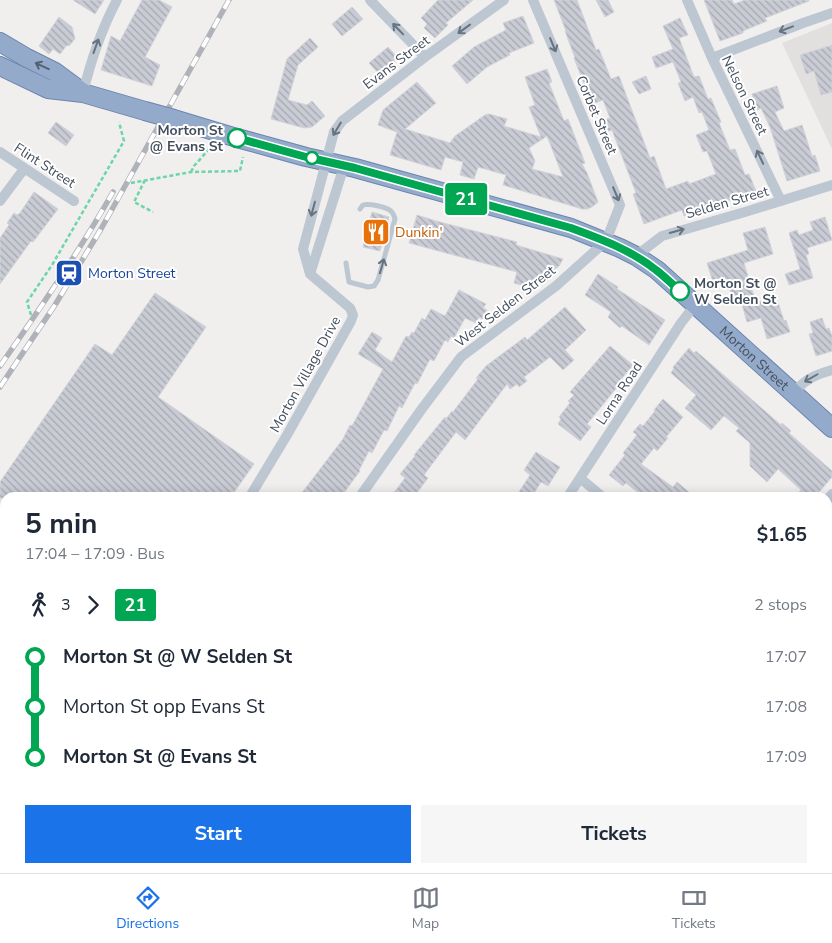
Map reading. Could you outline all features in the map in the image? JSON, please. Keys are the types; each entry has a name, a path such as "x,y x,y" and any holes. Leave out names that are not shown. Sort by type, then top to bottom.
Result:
{"highway":[{"name":"Morton Street","path":"0,42 56,72 83,92"},
{"name":"Morton Street","path":"0,66 48,89 83,92 237,138 571,228 606,241 636,256 657,270 832,428"}],"street":[{"path":"83,92 101,34 117,0"},
{"path":"370,0 425,57"},
{"name":"Evans Street","path":"326,162 334,132 342,121 425,57 504,0"},
{"name":"Corbet Street","path":"533,0 620,205 606,241"},
{"name":"Nelson Street","path":"687,0 712,58 781,201"},
{"path":"712,58 803,22 832,13"},
{"name":"Flint Street","path":"0,152 74,201"},
{"path":"310,274 303,249 326,162"},
{"path":"310,274 344,166"},
{"path":"0,201 24,169"},
{"name":"Selden Street","path":"636,256 662,236 832,185"},
{"name":"West Selden Street","path":"363,492 461,357 556,286 606,241"},
{"name":"Morton Village Drive","path":"252,492 287,435 353,315 350,308 310,274"},
{"name":"Lorna Road","path":"571,492 681,322 695,305"},
{"path":"794,392 802,383 810,378 832,370"},
{"path":"580,478 597,492"}],"lane":[{"path":"346,263 349,282 368,287 374,286 378,280 395,219 394,214 389,210 368,203 360,209"}],"path":[{"path":"31,315 27,302 52,265 124,141 119,122"},
{"path":"192,172 194,166 210,148"},
{"path":"131,183 192,172 240,171 243,157"},
{"path":"145,180 134,202 153,212"}],"shaded area":[{"path":"832,23 832,149 782,43"}],"building":[{"path":"73,0 104,0 95,14"},
{"path":"142,0 159,0 172,7 145,57 160,65 152,86 101,70 111,36 120,41"},
{"path":"438,0 473,0 446,23 448,25 435,38 424,28 427,24 421,18"},
{"path":"554,0 577,0 596,50 599,49 611,79 619,76 650,158 654,156 666,189 688,181 689,184 716,174 707,151 703,152 696,135 709,130 702,112 699,113 693,97 685,101 678,83 681,82 673,62 656,68 652,57 673,49 663,26 680,18 688,35 679,38 694,77 699,76 708,99 711,98 730,150 735,149 745,175 749,174 756,191 684,216 682,210 644,224 633,194 636,193 612,130 606,132 602,121 610,118 603,100 592,104"},
{"path":"596,0 608,0 614,12 605,17"},
{"path":"704,0 732,0 734,4 745,0 809,1 765,18 767,21 743,31 743,33 720,41"},
{"path":"352,7 363,19 342,36 332,24"},
{"path":"523,16 534,43 509,53 510,55 487,67 467,84 452,66 474,47 506,30 503,23"},
{"path":"59,17 72,27 75,39 60,54 53,49 49,54 39,46"},
{"path":"310,38 318,47 298,65 288,100 307,105 312,101 325,116 312,127 304,128 271,119 287,59"},
{"path":"832,45 832,92 821,95 814,71 806,74 800,55"},
{"path":"388,47 398,58 379,74 369,63"},
{"path":"547,69 552,82 549,83 564,121 568,119 585,163 582,164 598,202 592,207 582,209 503,185 506,175 478,167 474,179 460,175 463,162 445,157 441,170 390,155 397,132 378,125 383,110 417,82 436,103 405,129 450,143 455,136 489,114 507,119 504,126 541,137 529,107 535,105 525,77","holes":["547,136 563,177 532,169 535,161 529,148"]},
{"path":"646,76 651,89 639,94 632,82"},
{"path":"777,86 784,108 775,112 784,131 802,125 812,156 815,155 820,171 787,181 770,127 761,108 757,110 752,94"},
{"path":"56,122 74,135 66,146 48,133"},
{"path":"34,192 58,209 33,242 31,241 0,284 0,238 9,225 7,223 14,213 17,215 20,213"},
{"name":"Dunkin'","path":"372,212 389,217 380,251 363,247"},
{"path":"417,215 517,242 516,245 563,259 559,266 530,288 514,283 517,272 409,243"},
{"path":"825,217 832,240 807,248 809,254 806,255 813,278 789,285 785,274 800,269 789,233 797,230 799,235 813,230 810,222"},
{"path":"765,227 773,254 744,263 756,303 776,296 784,321 786,320 790,332 767,339 761,318 747,322 741,301 734,303 727,281 714,285 707,263 748,250 743,233"},
{"path":"598,274 618,287 617,289 665,320 649,345 622,326 620,328 608,317 611,312 585,295"},
{"path":"459,290 486,304 483,308 487,310 482,319 479,317 476,323 465,318 454,338 451,336 448,342 445,340 434,361 430,359 402,408 399,406 387,431 384,430 372,453 369,451 360,471 344,492 303,492 343,439 350,425 352,426 383,369 358,354 372,332 382,338 375,350 392,362 406,336 409,337 412,332 414,333 422,318 425,320 431,309 445,316"},
{"path":"155,293 206,327 158,397 254,464 234,492 0,492 0,482 95,344 112,355"},
{"path":"565,307 586,330 565,350 574,360 563,370 550,357 524,377 527,381 519,387 517,384 510,389 507,384 465,440 456,432 424,475 428,478 418,492 394,492 405,478 400,474 445,417 446,419 453,412 486,366 525,337 527,340"},
{"path":"822,318 826,329 829,328 832,336 832,351 816,356 809,334 813,333 810,322"},
{"path":"610,346 633,365 587,424 591,427 580,441 558,424 561,419 559,417 570,403 568,401 574,395 570,392"},
{"path":"689,348 694,353 696,351 781,425 782,423 791,431 789,433 832,471 832,477 819,492 799,492 801,490 778,469 767,482 750,466 750,443 736,431 739,428 724,416 711,430 685,408 696,395 671,373 673,367"},
{"path":"663,399 683,417 657,451 654,448 641,464 673,487 677,482 689,492 637,492 626,483 623,486 609,475 625,455 623,453 637,435 633,432 640,424 643,426"},
{"path":"536,452 560,467 548,486 541,482 535,492 519,492 530,475 524,470"}],"railway":[{"path":"0,387 55,305 101,229 229,0"},
{"path":"0,366 59,280 113,192"}],"bus line":[{"name":"21","path":"237,138 355,168 571,228 606,241 636,256 657,270 680,291"}],"place":[{"name":"Morton St @ Evans St","path":"237,138"},
{"name":"Dunkin'","path":"376,232"},
{"name":"Morton Street","path":"69,273"},
{"name":"Morton St @ W Selden St","path":"680,291"}]}
